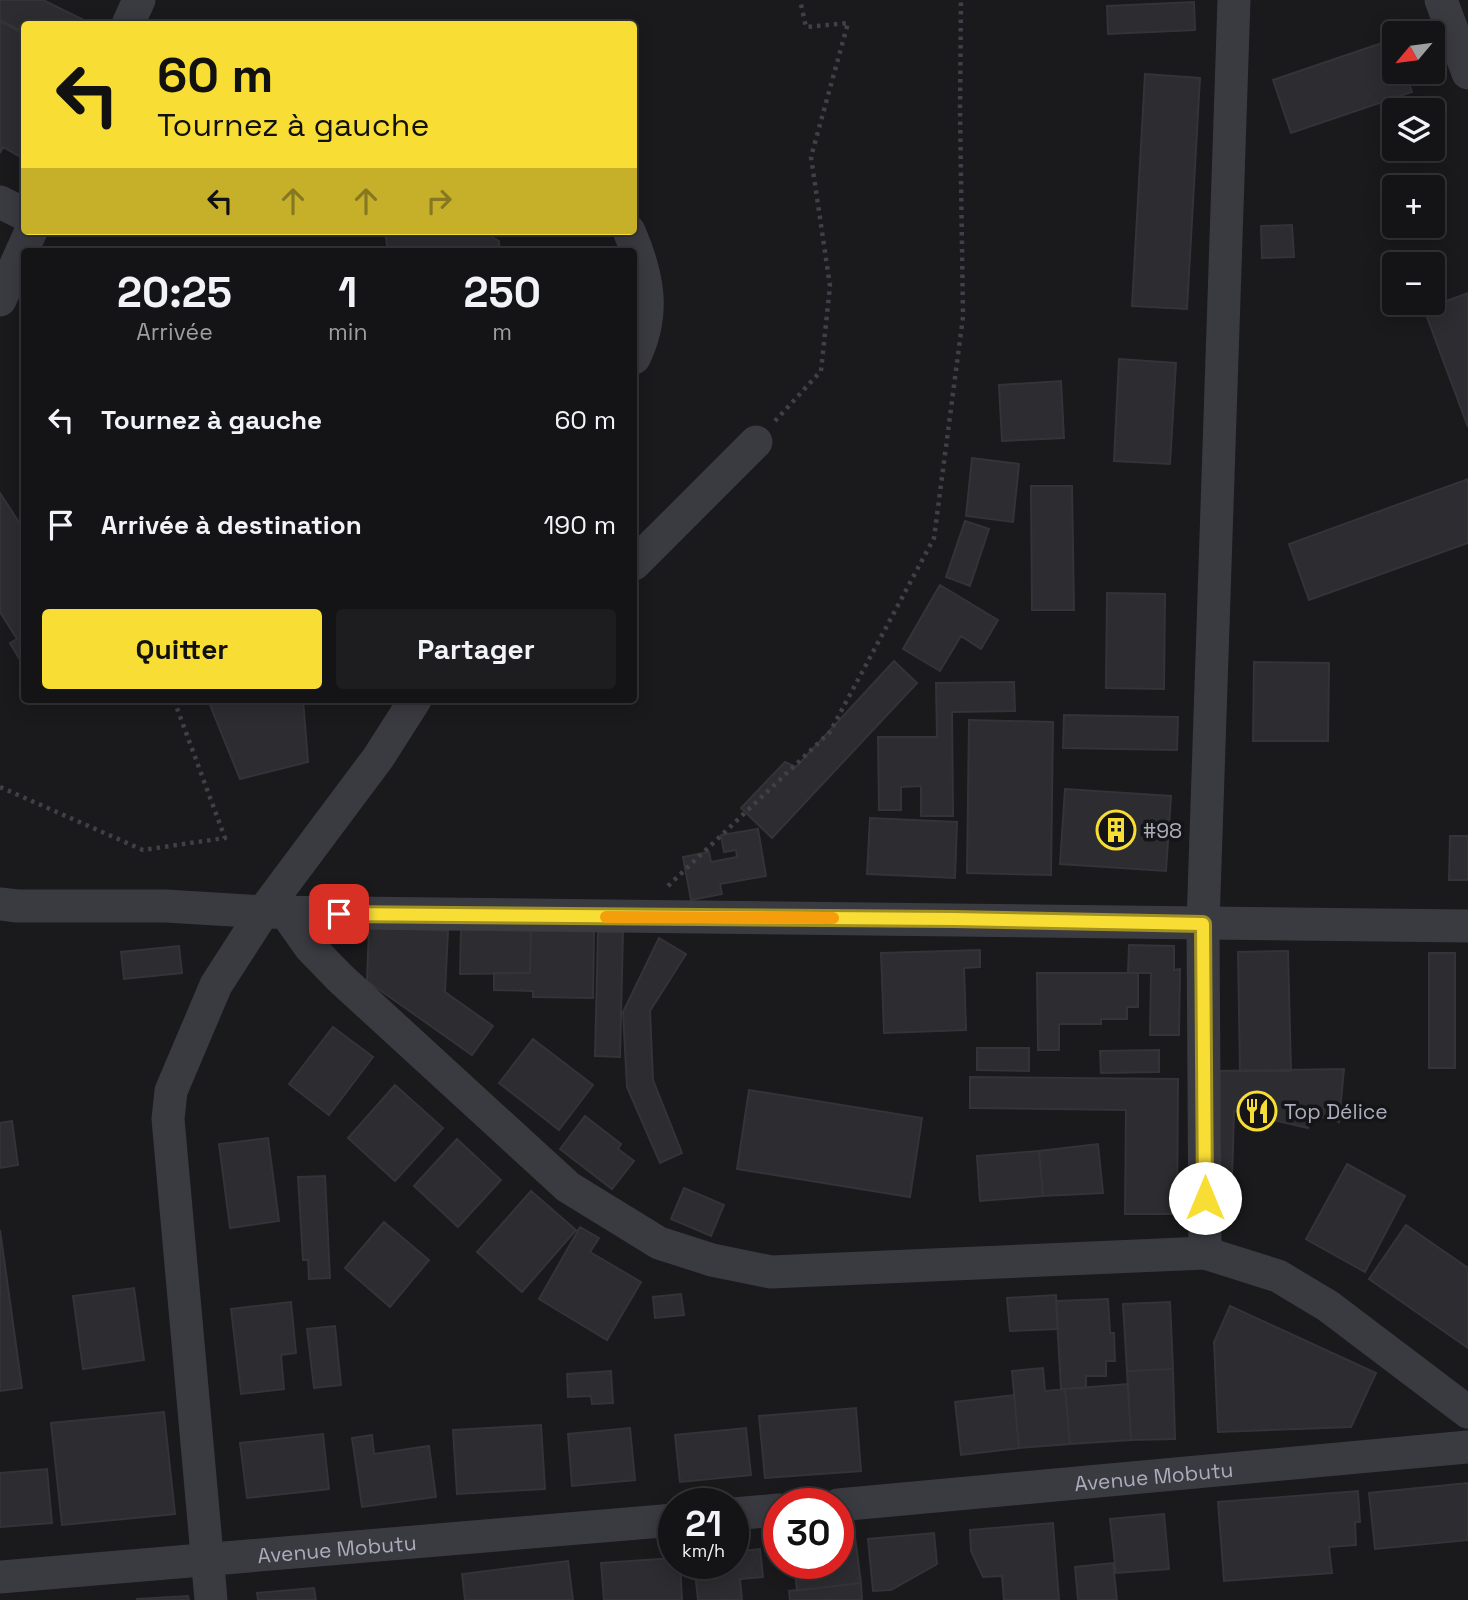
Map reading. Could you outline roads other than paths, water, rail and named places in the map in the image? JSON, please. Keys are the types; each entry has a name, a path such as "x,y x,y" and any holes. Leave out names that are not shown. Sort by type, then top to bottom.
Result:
{"street":[{"path":"129,21 139,0"},
{"path":"1205,1253 1203,924 1234,0"},
{"path":"1441,0 1468,73"},
{"path":"0,202 21,212"},
{"path":"637,249 643,263 648,310 637,352"},
{"path":"0,300 21,253"},
{"path":"637,561 756,442"},
{"path":"211,1600 168,1119 171,1091 216,985 274,913 409,709"},
{"path":"0,904 166,906 274,913 1468,926"},
{"path":"274,913 340,978 568,1187 659,1242 712,1261 771,1272 1205,1253 1278,1276 1328,1306 1468,1412"},
{"name":"Avenue Mobutu","path":"854,1504 1468,1447"},
{"name":"Avenue Mobutu","path":"0,1577 658,1521"}],"place":[{"name":"#98","path":"1116,830"},
{"name":"Top Délice","path":"1257,1111"}]}
